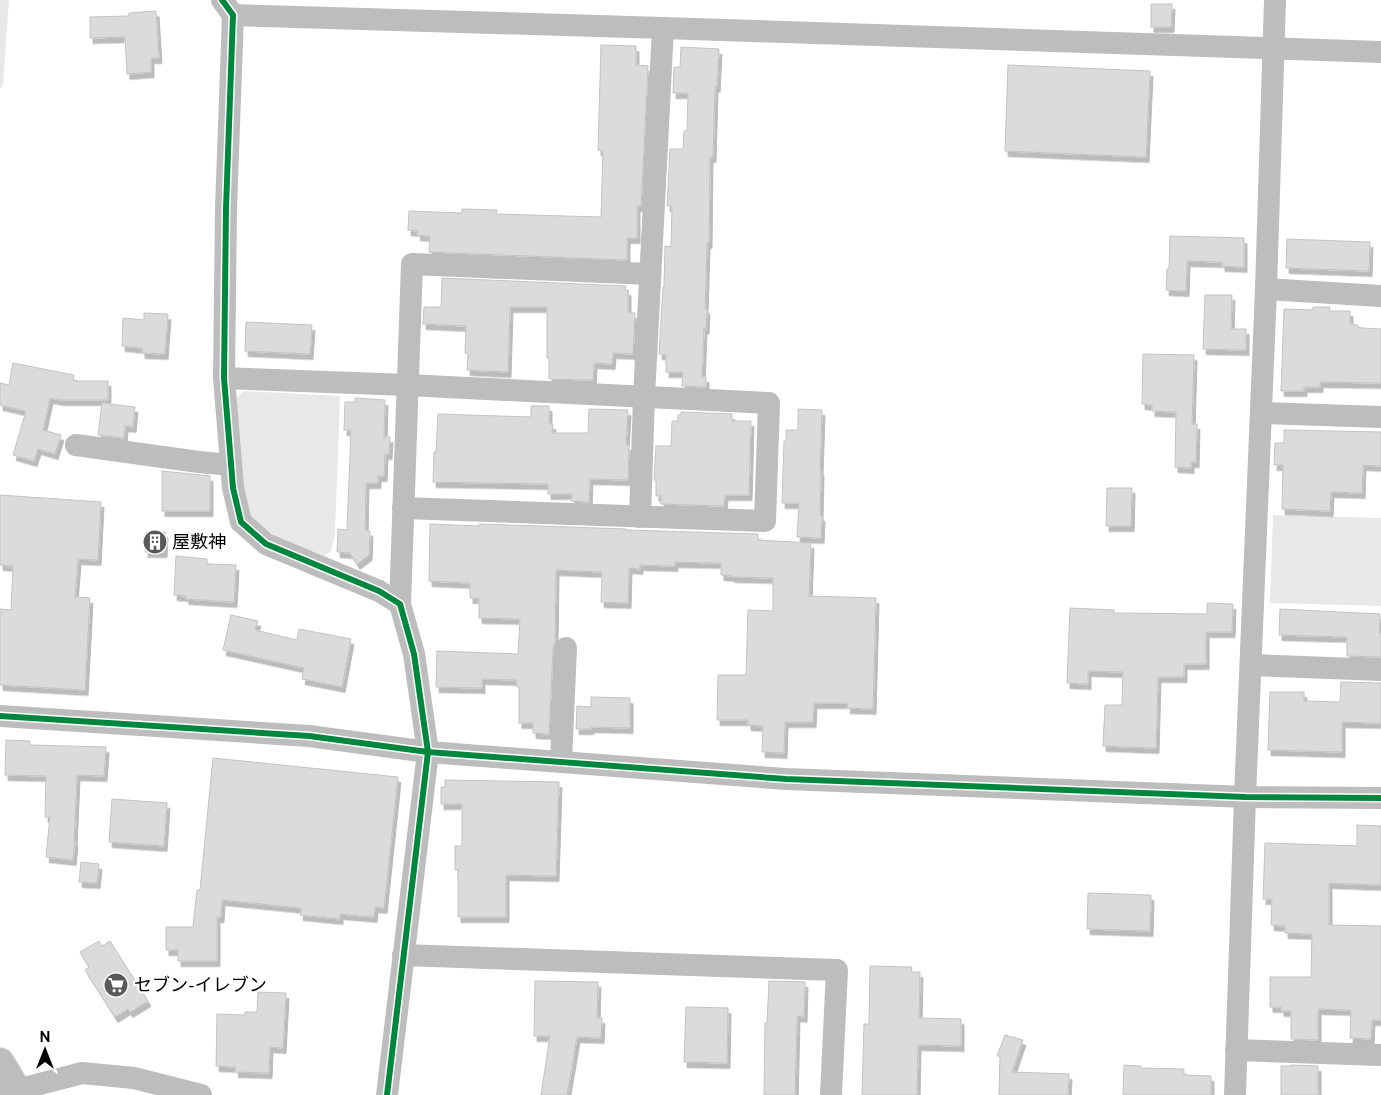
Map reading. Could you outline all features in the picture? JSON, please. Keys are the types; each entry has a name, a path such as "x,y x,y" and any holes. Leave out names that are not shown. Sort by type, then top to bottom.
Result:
{"highway":[{"path":"0,1062 12,1092"}],"street":[{"path":"1235,1095 1250,665 1262,412 1275,0"},
{"path":"400,604 379,591 266,544 241,522 233,488 224,378 228,8 663,28 1381,52"},
{"path":"640,517 644,397 663,28"},
{"path":"387,1095 428,752 414,654 400,604 412,264 650,274"},
{"path":"1266,289 1381,296"},
{"path":"224,378 769,403 765,521 403,508"},
{"path":"1262,412 1381,417"},
{"path":"76,445 199,462 231,464"},
{"path":"561,762 566,648"},
{"path":"1250,665 1381,670"},
{"path":"0,716 309,736 428,752 786,779 1245,797 1381,798"},
{"path":"403,954 836,970 832,1095"},
{"path":"1236,1050 1381,1055"},
{"path":"12,1092 82,1073 134,1078 201,1095"}],"shaded area":[{"path":"0,0 9,0 3,84 0,89"},
{"path":"244,391 340,396 335,535 331,551 325,556 275,537 245,513 235,407 237,397"},
{"path":"1273,515 1381,518 1381,606 1270,603"}],"building":[{"path":"1151,4 1172,4 1171,27 1151,27"},
{"path":"156,11 159,58 151,58 151,72 127,74 125,37 90,38 90,17 129,16 129,13"},
{"path":"601,45 636,46 636,65 648,66 641,206 637,206 637,238 627,238 627,260 429,252 430,236 417,235 418,231 408,230 409,211 462,213 462,209 497,210 496,214 601,217 603,151 598,150"},
{"path":"681,47 719,49 717,87 715,86 713,157 710,157 709,243 707,243 705,309 707,309 706,329 704,328 702,377 706,377 706,387 682,386 683,372 666,372 666,355 659,354 665,246 671,247 672,206 667,206 670,149 683,149 684,131 687,131 688,93 673,93 674,67 680,67"},
{"path":"1008,65 1150,71 1146,157 1005,151"},
{"path":"1170,236 1244,238 1244,267 1222,266 1222,262 1187,261 1186,291 1166,290"},
{"path":"1287,239 1370,242 1369,271 1286,268"},
{"path":"442,278 626,286 625,290 628,290 628,313 635,313 633,354 613,353 612,364 594,363 593,380 549,379 547,307 510,307 508,372 467,370 468,354 465,353 466,326 423,324 424,307 441,307"},
{"path":"1205,295 1232,295 1231,329 1246,329 1246,350 1203,349"},
{"path":"1313,307 1330,307 1329,311 1350,311 1350,324 1358,325 1358,327 1362,328 1381,329 1381,383 1320,382 1320,387 1304,387 1304,391 1281,391 1284,309 1313,310"},
{"path":"144,313 168,314 165,354 142,353 142,348 122,346 123,318 144,320"},
{"path":"246,322 312,325 310,354 245,351"},
{"path":"1143,354 1194,355 1192,424 1197,424 1196,462 1191,462 1191,468 1175,467 1176,412 1152,411 1152,405 1142,404"},
{"path":"13,363 74,375 73,381 108,381 108,400 61,400 50,398 43,430 61,435 55,454 38,449 34,461 13,455 26,411 0,405 0,383 9,385"},
{"path":"355,398 385,400 384,437 390,437 389,454 385,454 384,476 378,476 378,483 366,483 365,530 370,531 369,555 357,564 350,553 337,552 338,529 347,530 351,430 344,430 345,402 355,402"},
{"path":"102,403 135,407 133,427 125,426 124,438 98,435"},
{"path":"531,406 549,406 549,424 553,424 552,433 588,433 589,409 628,410 626,445 629,445 628,480 590,479 589,502 571,501 572,494 548,494 548,484 433,482 438,414 531,417"},
{"path":"798,409 822,410 820,471 821,538 797,537 799,503 782,503 784,441 786,441 786,430 798,430"},
{"path":"681,412 732,414 732,421 751,421 749,495 725,495 724,506 661,504 661,496 656,496 656,480 654,480 656,446 671,446 672,421 678,421 678,415 681,415"},
{"path":"1284,430 1381,432 1381,466 1363,465 1362,493 1331,492 1330,511 1282,509 1283,465 1274,465 1275,443 1284,443"},
{"path":"162,471 210,476 210,511 162,511"},
{"path":"1107,488 1132,488 1131,526 1106,526"},
{"path":"0,495 101,502 98,560 78,559 75,597 90,598 85,690 0,685 0,609 11,610 13,566 0,565"},
{"path":"430,524 758,534 758,540 811,543 809,596 876,598 873,709 847,708 848,703 814,703 813,722 785,722 784,753 762,752 763,726 748,725 748,720 717,720 718,675 746,675 748,610 773,611 773,578 721,575 721,563 675,562 675,566 640,565 640,569 629,568 628,603 601,602 602,572 556,570 555,642 553,647 549,734 533,733 533,723 519,723 519,687 517,687 517,680 482,679 482,688 436,687 437,651 518,654 520,619 479,618 479,598 470,598 470,583 429,581"},
{"name":"屋敷神","path":"146,532 165,532 164,552 145,552"},
{"path":"176,556 207,559 207,564 236,565 234,602 186,599 186,596 174,595"},
{"path":"1207,603 1233,604 1232,632 1206,632 1206,664 1184,664 1184,677 1158,677 1156,748 1103,746 1105,705 1122,705 1123,672 1088,671 1088,684 1067,683 1070,608 1114,610 1114,613 1207,614"},
{"path":"1280,609 1380,614 1381,657 1347,656 1347,637 1279,635"},
{"path":"231,615 258,621 255,630 297,640 299,629 351,639 342,687 302,679 304,668 223,650"},
{"path":"1341,682 1381,683 1381,723 1342,722 1342,752 1268,750 1270,692 1304,692 1304,701 1340,702"},
{"path":"591,697 630,698 630,728 591,727 591,729 576,729 577,706 591,707"},
{"path":"6,740 30,741 30,745 106,747 104,776 77,775 73,860 46,857 50,817 45,817 46,776 5,775"},
{"path":"213,758 398,777 384,908 375,907 374,917 340,914 340,919 300,915 301,908 222,900 221,917 217,917 217,961 178,961 178,950 166,950 166,927 193,927 197,890 200,890"},
{"path":"445,780 559,782 556,876 506,875 506,917 458,917 458,870 455,870 455,846 462,846 462,804 441,804 441,787 445,787"},
{"path":"112,799 167,803 164,846 109,842"},
{"path":"1357,825 1381,826 1381,885 1329,883 1329,925 1381,926 1381,1020 1372,1020 1371,1039 1350,1038 1351,1010 1318,1009 1318,1040 1291,1039 1291,1011 1281,1011 1281,1007 1270,1007 1270,977 1311,977 1312,934 1285,933 1285,926 1271,925 1272,899 1263,899 1265,843 1357,846"},
{"path":"81,862 99,864 97,883 79,882"},
{"path":"1088,893 1151,895 1150,931 1087,929"},
{"name":"セブン-イレブン","path":"99,941 102,946 110,941 148,1001 130,1012 128,1009 115,1017 85,970 89,967 80,952"},
{"path":"870,966 912,967 911,972 920,972 919,1018 961,1019 961,1046 918,1045 917,1095 862,1095 864,1024 869,1024"},
{"path":"535,981 598,982 597,1018 602,1018 601,1038 577,1037 567,1095 541,1095 550,1036 534,1036"},
{"path":"769,981 805,982 804,1017 797,1016 795,1095 764,1095 765,1023 767,1023"},
{"path":"258,992 286,993 283,1048 270,1047 269,1073 235,1072 236,1067 216,1066 217,1014 245,1015 245,1012 257,1012"},
{"path":"686,1007 728,1008 727,1063 684,1062"},
{"path":"1005,1035 1023,1040 1012,1072 1069,1074 1068,1095 999,1095 1000,1056 997,1056"},
{"path":"1124,1065 1141,1066 1141,1068 1184,1069 1184,1075 1211,1076 1211,1095 1123,1095"},
{"path":"1281,1066 1318,1066 1318,1095 1281,1095"}],"cycle path":[{"path":"222,0 233,15 226,208 224,378 233,488 241,522 266,544 379,591 400,604 414,654 428,752 387,1095"},
{"path":"0,716 309,736 428,752 786,779 1245,797 1381,798"}],"place":[{"name":"屋敷神","path":"155,542"},
{"name":"セブン-イレブン","path":"116,985"}]}
